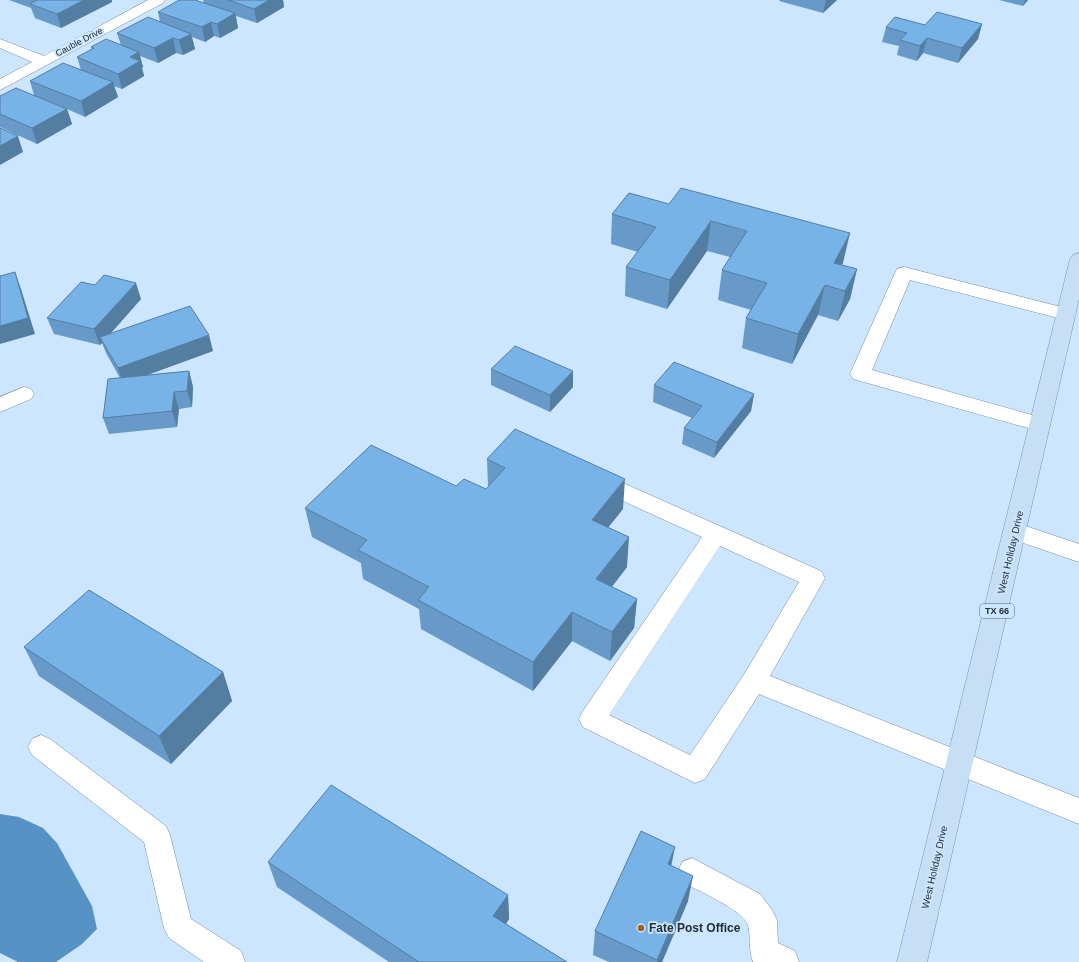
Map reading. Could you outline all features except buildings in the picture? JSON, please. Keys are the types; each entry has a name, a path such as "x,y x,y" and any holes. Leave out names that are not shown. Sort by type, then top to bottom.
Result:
{"main road":[{"name":"West Holiday Drive","path":"912,962 959,762 998,608 1014,531 1079,259"}],"street":[{"name":"Cauble Drive","path":"0,85 158,0"},
{"path":"0,43 44,61"},
{"path":"1039,424 860,374 904,273 1066,314"},
{"path":"0,405 24,394"},
{"path":"580,472 813,578 754,681 695,771 592,719 716,534"},
{"path":"1014,531 1079,553"},
{"path":"754,681 1079,811"},
{"path":"41,747 156,835 179,928 230,962"},
{"path":"692,872 750,904 762,920 764,951 784,962"}],"water":[{"path":"0,814 19,817 43,828 57,843 92,906 97,929 82,944 56,962 18,962 0,953"}],"place":[{"name":"Fate Post Office","path":"641,928"}]}
